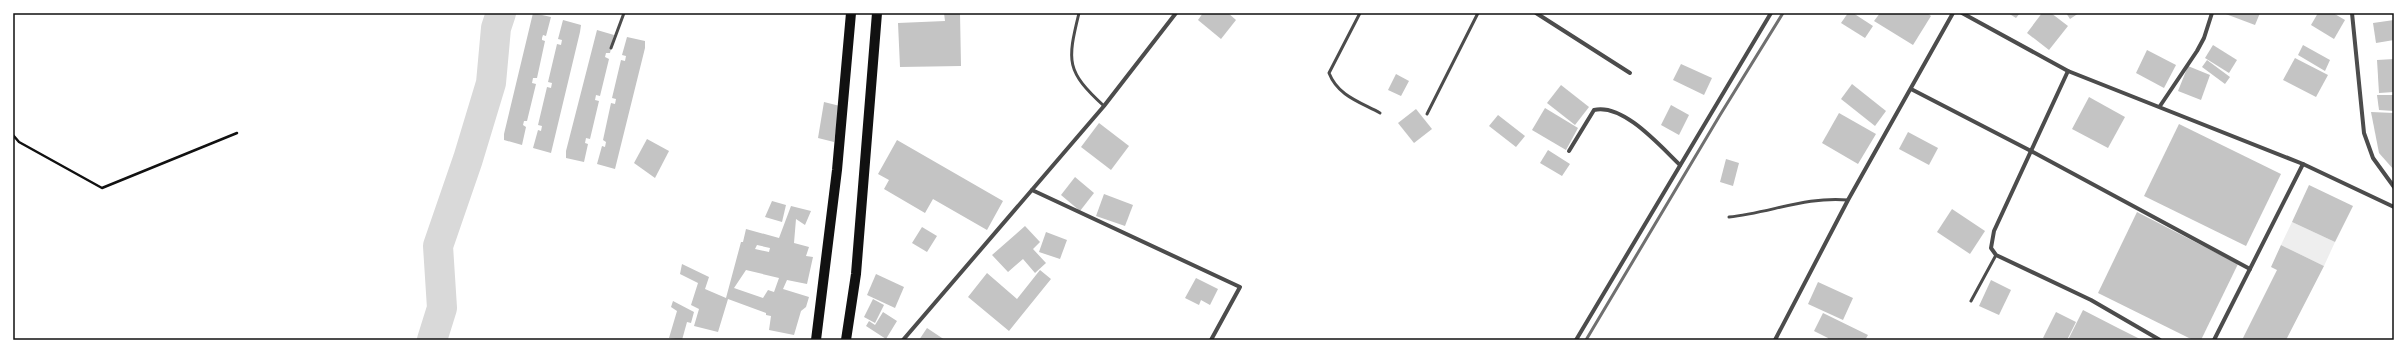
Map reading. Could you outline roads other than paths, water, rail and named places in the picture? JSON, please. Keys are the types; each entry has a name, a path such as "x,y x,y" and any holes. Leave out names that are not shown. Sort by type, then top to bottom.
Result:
{"main road":[{"path":"816,340 837,170 852,13"},
{"path":"846,340 856,274 877,13"}],"street":[{"path":"904,340 1104,106 1176,13"},
{"path":"1536,13 1630,73"},
{"path":"1576,340 1770,13"},
{"path":"1775,340 1848,200 1953,13"},
{"path":"1962,13 2068,71 2160,106 2303,164 2394,207"},
{"path":"2160,106 2197,51 2204,38 2212,13"},
{"path":"2352,13 2364,133 2373,158 2394,187"},
{"path":"2068,71 1994,231 1991,248 1996,255 2091,300 2160,340"},
{"path":"1911,89 2031,151 2250,269"},
{"path":"1570,151 1594,110 1609,109 1641,129 1680,165"},
{"path":"2214,340 2303,164"},
{"path":"1032,190 1240,287 1211,340"}],"lane":[{"path":"611,48 624,13"},
{"path":"1079,13 1072,40 1071,66 1079,82 1104,106"},
{"path":"1360,13 1329,73 1333,84 1340,92 1380,113"},
{"path":"1427,114 1478,13"},
{"path":"1729,217 1747,216 1787,205 1827,198 1848,200"},
{"path":"1971,301 1996,255"}],"waterway":[{"path":"432,340 442,308 438,246 468,159 491,83 496,28 501,13"}],"railway":[{"path":"1586,340 1720,115 1783,13"}]}
